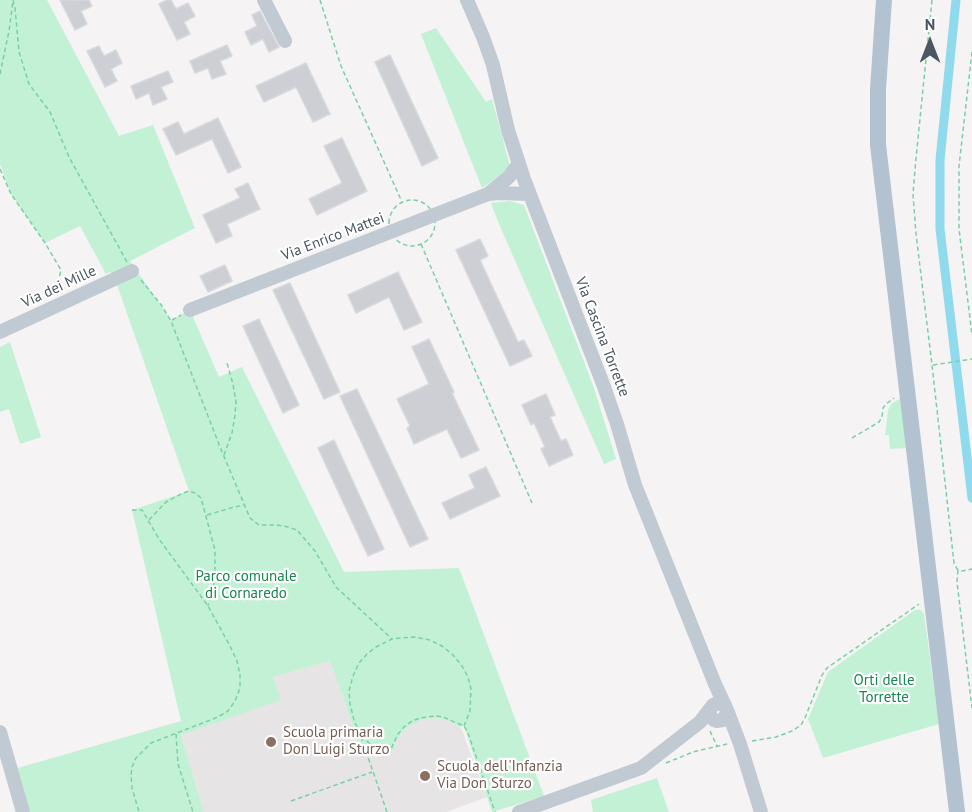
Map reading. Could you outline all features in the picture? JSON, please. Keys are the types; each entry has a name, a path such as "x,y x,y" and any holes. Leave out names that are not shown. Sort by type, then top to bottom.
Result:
{"main road":[{"path":"884,0 878,89 878,145 957,812"}],"street":[{"path":"264,0 285,41"},
{"name":"Via Cascina Torrette","path":"467,0 493,65 508,130 529,194 603,384 646,516 715,684 715,714"},
{"name":"Via Enrico Mattei","path":"190,310 488,194 509,177 519,163"},
{"name":"Via Enrico Mattei","path":"488,194 529,194"},
{"name":"Via dei Mille","path":"1,329 132,271"},
{"path":"519,812 641,768 715,714 737,737 761,812"},
{"path":"0,732 23,812"}],"path":[{"path":"0,74 13,0"},
{"path":"13,0 19,52 29,84 50,112 69,157 132,271 152,292 171,321 250,518 259,525 288,526 297,530 315,551 336,587 392,639"},
{"path":"320,0 345,76 402,202"},
{"path":"932,0 913,194 954,563 958,570 957,582 972,708"},
{"path":"972,52 959,166 959,229 972,335"},
{"path":"0,169 11,194 61,270 59,279 70,299"},
{"path":"421,244 532,503"},
{"path":"932,365 972,359"},
{"path":"224,456 231,433 236,402 227,363"},
{"path":"852,438 879,422 886,404 908,389"},
{"path":"148,520 166,502 189,491 201,498 215,550 216,565 208,606"},
{"path":"206,516 245,505"},
{"path":"132,510 142,510 159,539 208,606 237,661 240,675 240,688 228,711 151,743 136,758 132,767 132,788 139,812"},
{"path":"958,570 972,569"},
{"path":"664,764 693,752 723,745 737,737 776,737 801,725 827,668 921,603 929,586"},
{"path":"387,812 350,704 349,691 353,676 359,663 367,654 392,639 414,637 430,640 442,646 453,655 468,677 471,689 470,711 464,726"},
{"path":"360,735 377,750 390,751 404,727 420,718 436,716 464,726 495,812"},
{"path":"176,733 178,764 193,812"},
{"path":"291,801 373,772"}],"shaded area":[{"name":"Scuola primaria Don Luigi Sturzo","path":"330,661 361,748 391,755 396,741 404,730 424,719 444,719 462,730 487,797 446,812 204,812 181,735 280,700 273,677"}],"green space":[{"name":"Parco comunale di Cornaredo","path":"0,0 47,0 119,136 153,125 195,228 130,261 171,320 190,310 219,377 242,367 344,572 459,568 544,796 492,812 464,726 460,727 444,719 424,719 404,730 396,741 391,755 361,748 330,661 273,677 281,700 181,735 204,812 23,812 11,770 181,721 132,510 189,491 115,279 110,272 106,274 80,226 45,243 11,194 0,164"},
{"path":"436,28 486,102 492,99 510,166 482,188 421,34"},
{"path":"509,201 524,205 594,388 616,459 604,464 491,203"},
{"path":"10,342 41,437 20,444 9,409 0,412 0,347"},
{"path":"901,398 907,448 890,449 889,435 885,435 888,410 891,404"},
{"name":"Orti delle Torrette","path":"915,610 921,610 924,614 939,724 823,758 808,719 828,672"},
{"path":"657,778 669,812 593,812 591,800"}],"building":[{"path":"60,0 89,0 92,6 81,11 87,24 75,30"},
{"path":"171,0 176,9 188,3 195,16 184,22 190,34 177,40 159,4"},
{"path":"260,11 279,47 269,52 263,39 251,45 245,32 257,26 252,15"},
{"path":"227,45 232,56 220,61 226,74 212,79 208,68 195,73 190,61"},
{"path":"99,46 104,56 116,50 122,63 111,69 117,81 105,87 87,51"},
{"path":"390,55 438,158 422,166 375,62"},
{"path":"306,63 330,114 313,122 296,87 264,102 256,86"},
{"path":"168,71 173,82 161,87 167,99 153,105 149,93 136,99 131,86"},
{"path":"218,118 241,167 228,173 212,139 176,155 163,129 178,122 184,134"},
{"path":"342,138 367,191 317,215 309,199 342,183 324,146"},
{"path":"248,183 260,209 227,224 232,236 216,243 203,215 240,198 235,189"},
{"path":"480,239 488,256 480,260 518,342 524,340 532,356 510,366 456,250"},
{"path":"225,265 232,281 208,292 200,276"},
{"path":"398,272 422,322 404,330 389,297 356,313 348,295"},
{"path":"290,283 340,392 324,399 273,290"},
{"path":"259,319 299,405 283,413 243,326"},
{"path":"429,339 479,450 461,458 447,429 414,444 407,428 410,426 397,399 429,384 412,347"},
{"path":"357,389 428,539 410,547 340,396"},
{"path":"546,394 555,415 550,417 561,441 566,439 573,455 549,466 541,449 545,447 534,423 531,425 522,405"},
{"path":"334,440 384,549 368,556 318,448"},
{"path":"486,467 500,496 450,519 442,503 475,488 469,475"}],"waterway":[{"path":"956,0 940,160 940,229 972,498"}],"place":[{"name":"Scuola primaria Don Luigi Sturzo","path":"271,742"},
{"name":"Scuola dell'Infanzia Via Don Sturzo","path":"425,776"}]}
